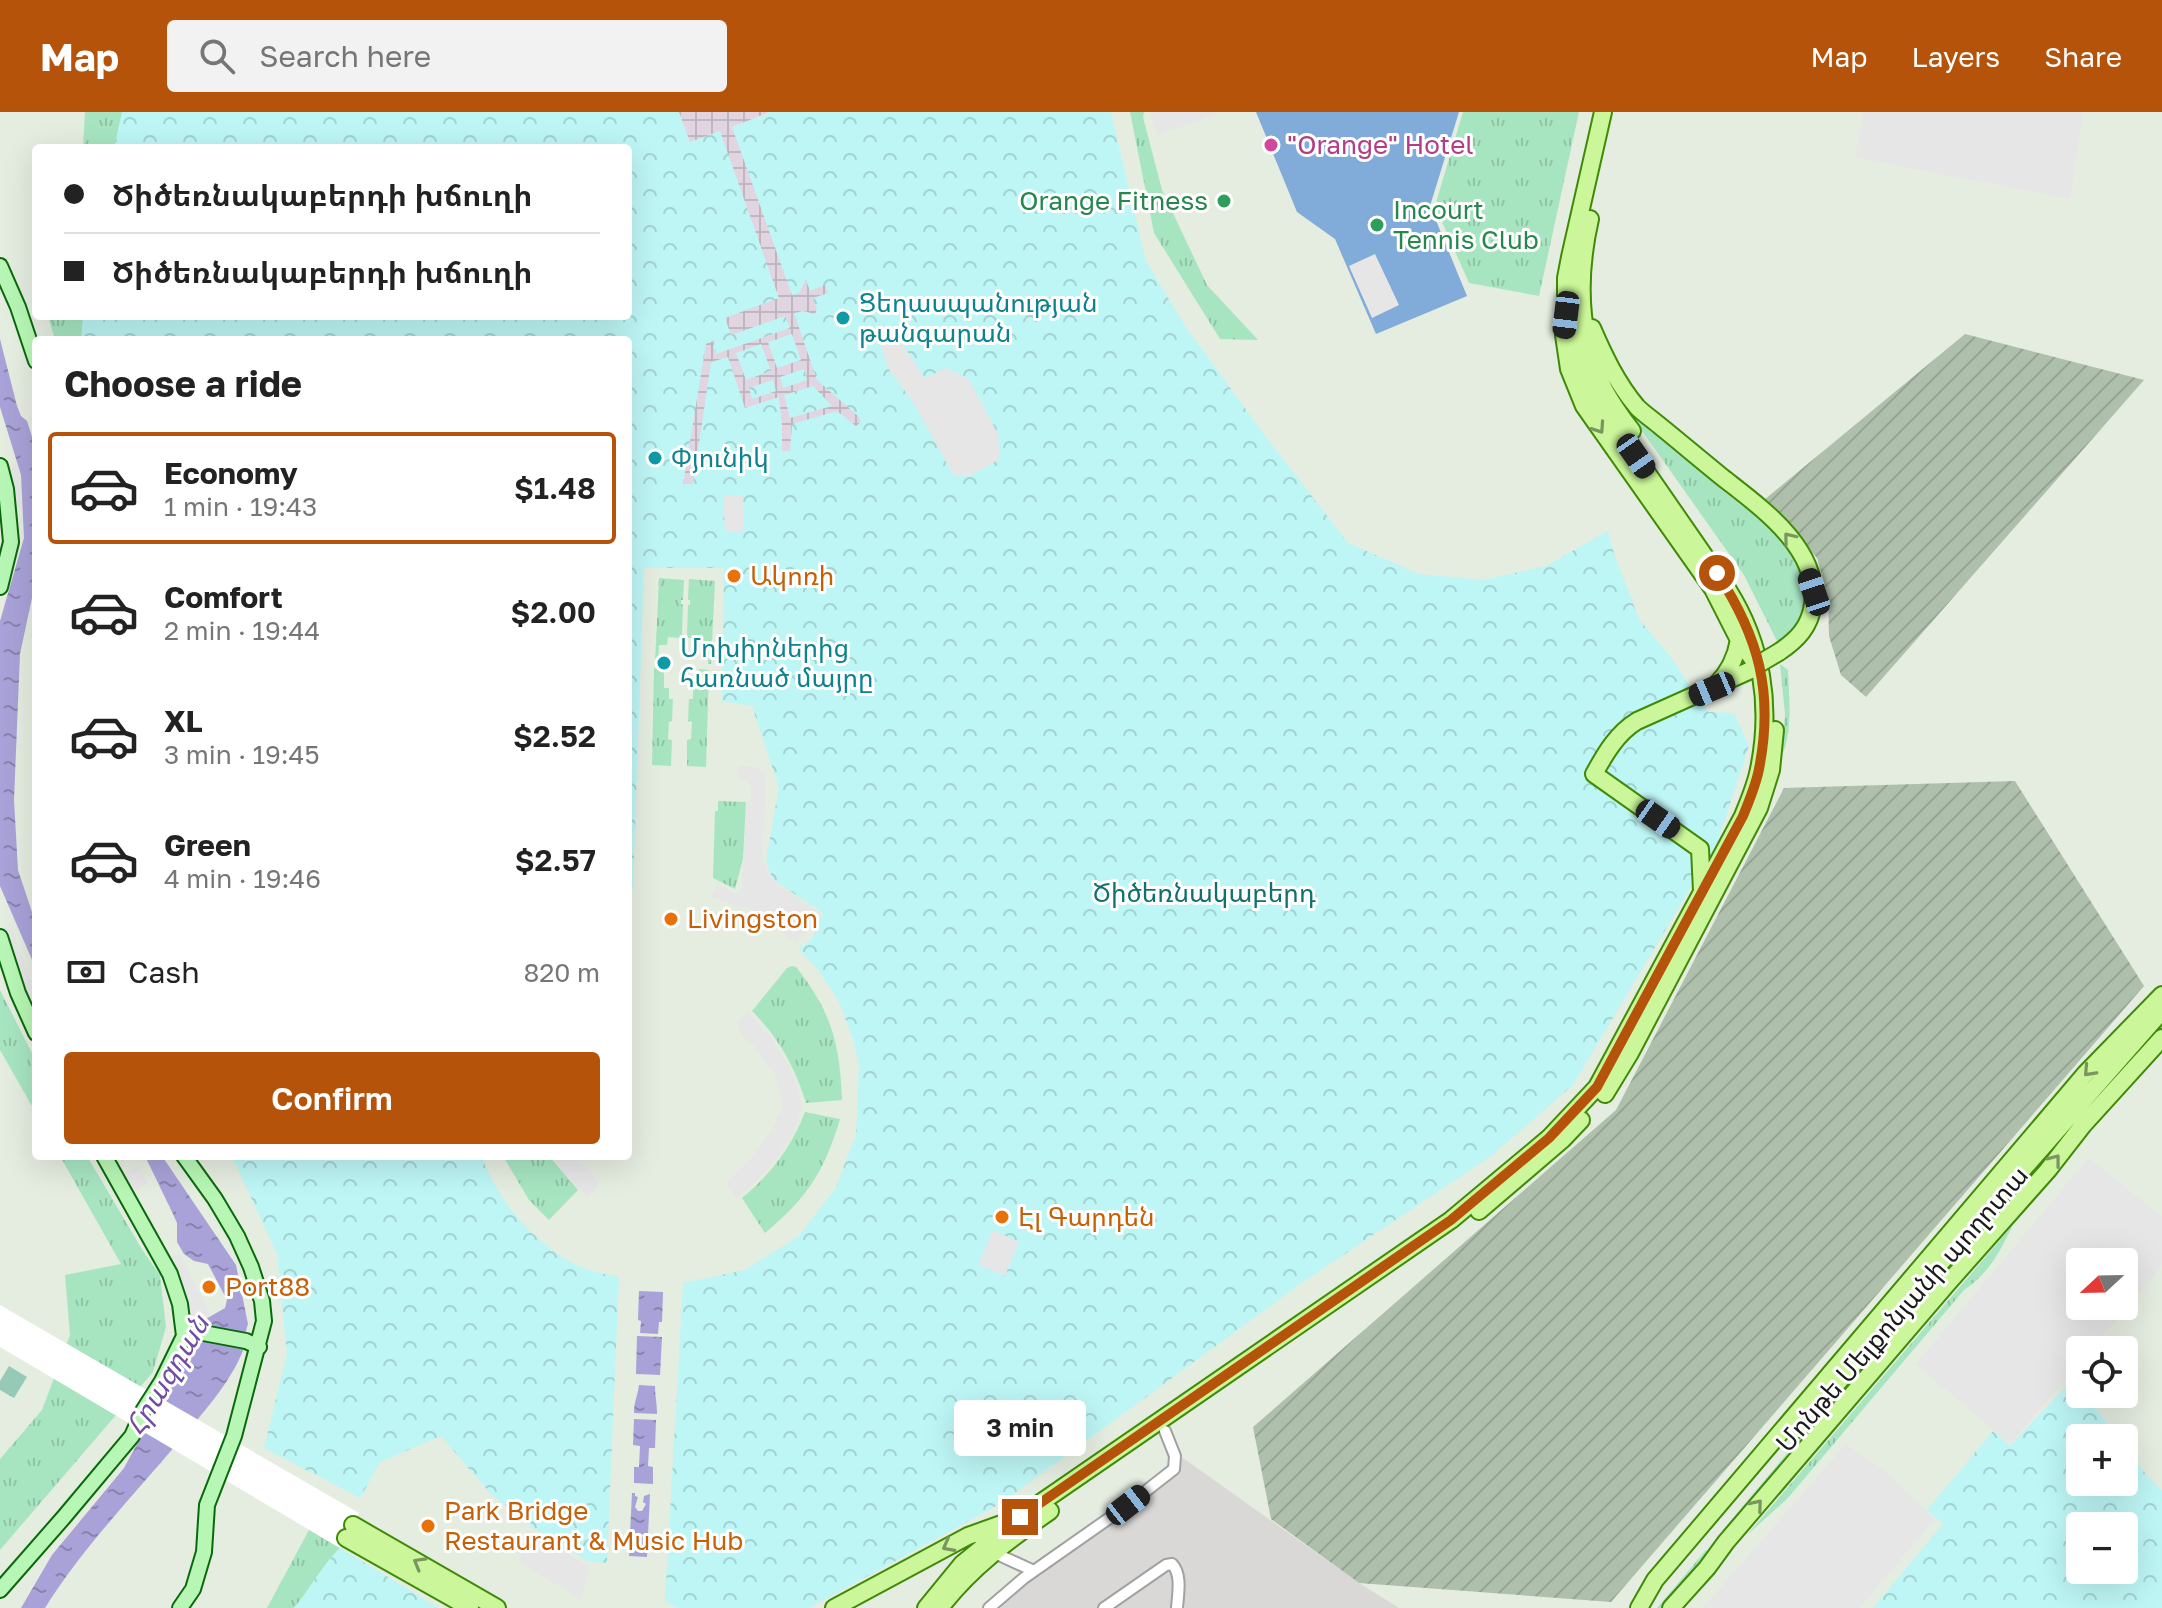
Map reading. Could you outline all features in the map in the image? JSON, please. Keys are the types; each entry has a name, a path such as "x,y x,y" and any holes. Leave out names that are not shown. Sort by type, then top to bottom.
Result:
{"main road":[{"path":"1603,112 1566,278 1563,336 1569,369 1584,406 1713,589 1739,640 1762,660"},
{"path":"940,1608 954,1589 1020,1531 1455,1230 1562,1140 1605,1094 1630,1053 1759,808 1771,770 1776,724 1775,697 1762,660 1761,632 1746,600 1605,392 1591,359 1580,281 1586,236 1614,112"},
{"path":"1581,304 1615,377 1638,408 1757,505 1789,536 1804,559 1814,592 1812,611 1798,637 1712,689 1626,728 1594,774 1700,849 1702,893"},
{"path":"926,1608 962,1564 1020,1517 1451,1220 1549,1138 1597,1087 1743,816 1759,772 1765,732 1762,674 1751,635 1738,605 1600,405 1583,371 1566,315"},
{"path":"1712,689 1725,676 1737,653 1739,640"},
{"path":"1642,1608 1655,1580 2086,1073 2162,995"},
{"name":"Մոնթե Մելքոնյանի պողոտա","path":"1642,1608 2162,1011"},
{"name":"Մոնթե Մելքոնյանի պողոտա","path":"1671,1608 2048,1170 2083,1125 2162,1038"},
{"path":"834,1608 968,1536 1020,1517"},
{"path":"1712,1530 1726,1542"},
{"path":"470,1608 350,1531 493,1606"}],"street":[{"path":"0,266 32,349"},
{"path":"0,466 6,489 11,542 0,587"},
{"path":"0,937 18,993 32,1024"},
{"path":"106,1160 170,1274 191,1334"},
{"path":"180,1608 193,1589 204,1552 207,1505 234,1436 252,1344 264,1321 262,1301 237,1236 187,1160"},
{"path":"191,1334 252,1344"},
{"path":"0,1590 132,1436 143,1411 191,1334"},
{"path":"989,1608 1034,1571 1174,1469 1175,1456 1165,1431"},
{"path":"999,1555 1034,1571"},
{"path":"1104,1608 1166,1565 1172,1564 1176,1568 1178,1583 1177,1608"}],"shaded area":[{"path":"679,112 767,112 732,127 792,295 799,293 806,280 810,291 825,285 828,293 813,298 817,309 815,314 803,311 794,313 817,380 861,422 856,426 837,411 792,424 790,451 782,451 779,397 745,408 728,357 711,362 693,484 683,484 706,344 715,340 713,349 716,349 716,354 790,328 785,316 731,335 725,318 779,298 720,131 690,142","holes":["792,334 801,360 777,368 768,342","761,344 771,371 746,380 736,353","804,369 807,380 783,388 780,377","773,380 776,391 752,399 749,388","813,386 832,406 790,418 784,395"]},
{"path":"1150,112 1214,112 1215,115 1158,135"},
{"name":"Incourt Tennis Club","path":"1256,112 1459,112 1430,206 1467,296 1376,334 1335,239 1297,212"},
{"path":"1864,112 2083,112 2070,199 1855,157"},
{"path":"1375,254 1399,305 1372,318 1349,266"},
{"path":"890,325 925,378 946,368 969,379 998,434 1000,459 969,476 954,476 913,402 888,368 876,331"},
{"path":"1965,334 2144,380 1866,697 1841,675 1829,636 1828,596 1817,558 1764,500"},
{"path":"16,463 21,508 13,508 6,466"},
{"path":"743,495 744,531 725,532 723,496"},
{"path":"740,766 754,767 764,772 762,859 770,877 820,913 796,943 753,910 711,897 717,885 736,894 742,889 747,801 751,801 751,785 736,774"},
{"path":"2015,781 2144,986 1611,1602 1359,1583 1271,1519 1253,1427 1616,1110 1784,788"},
{"path":"10,926 32,984 32,1010 29,1011 20,992 1,929"},
{"path":"747,1012 771,1037 790,1068 802,1104 790,1140 768,1170 736,1199 726,1183 755,1154 783,1106 775,1074 738,1027"},
{"path":"2089,1158 2162,1217 2162,1266 2138,1294 2138,1248 2066,1248 2066,1320 2116,1320 2102,1336 2066,1336 2066,1378 2010,1444 1916,1364"},
{"path":"554,1160 576,1160 592,1174 599,1184 587,1198"},
{"path":"138,1166 148,1183 128,1194 118,1177"},
{"path":"993,1230 1019,1242 1005,1276 978,1265"},
{"path":"180,1254 211,1316 204,1320 190,1320 166,1259"},
{"path":"1846,1444 1884,1471 1935,1519 1859,1608 1703,1608"},
{"path":"1183,1458 1399,1608 1001,1608 1023,1576"},
{"path":"527,1530 589,1566 581,1599 519,1562"}],"green space":[{"path":"85,112 184,112 177,144 83,144"},
{"name":"Ծիծեռնակաբերդ","path":"122,112 679,112 690,142 767,112 1111,112 1146,261 1185,326 1348,543 1419,574 1483,580 1546,566 1608,531 1639,619 1669,655 1708,712 1734,713 1749,746 1717,843 1573,1085 1491,1156 1303,1282 1000,1504 809,1608 677,1608 665,1601 683,1283 745,1270 799,1236 835,1189 856,1135 859,1065 839,1002 819,971 799,949 812,939 823,913 775,881 769,871 766,859 779,788 752,706 722,701 724,568 644,568 632,888 632,336 81,336 83,320 632,320 632,144 115,144"},
{"path":"1130,112 1144,112 1162,190 1207,285 1258,340 1220,339 1154,233"},
{"path":"1463,112 1579,112 1539,296 1469,283 1435,206"},
{"path":"49,320 114,320 113,336 54,336"},
{"path":"1596,356 1791,552 1802,574 1806,597 1802,618 1788,635 1777,641 1744,575 1616,394"},
{"path":"659,578 684,580 682,635 680,638 668,637 667,645 659,645 658,663 655,663"},
{"path":"689,579 715,581 711,664 708,664 708,647 700,646 700,638 688,638 687,635"},
{"path":"1780,664 1788,670 1789,703 1788,736 1782,756 1785,714"},
{"path":"654,668 664,669 664,688 669,688 669,699 673,699 668,739 672,740 671,766 652,765"},
{"path":"699,669 709,670 706,767 687,766 687,740 691,739 692,722 688,721 689,699 693,699 693,689 699,688"},
{"path":"718,801 746,802 743,859 735,889 713,878"},
{"path":"796,967 818,999 832,1030 839,1062 842,1100 806,1103 785,1054 752,1011 787,968"},
{"path":"0,990 32,1053 32,1106 0,1050"},
{"path":"2162,1023 2162,1032 1727,1535 1722,1531 1865,1360"},
{"path":"805,1112 840,1119 812,1183 792,1208 765,1233 742,1198 779,1160"},
{"path":"62,1160 89,1160 160,1275 166,1327 153,1372 0,1550 0,1459 42,1410 70,1335 65,1275 121,1264"},
{"path":"232,1160 484,1160 506,1203 543,1243 577,1266 619,1277 607,1563 588,1561 533,1528 490,1493 441,1436 380,1462 360,1498 264,1448 287,1354 277,1254"},
{"path":"505,1160 552,1160 578,1190 549,1220 529,1200"},
{"path":"2013,1225 1987,1269 1964,1290 1787,1499 1747,1535"},
{"path":"9,1366 27,1377 14,1398 0,1390 0,1381"},
{"path":"2066,1386 2066,1408 2096,1408 2108,1424 2066,1424 2066,1496 2138,1496 2138,1464 2162,1490 2162,1608 1873,1608 1943,1524 1927,1510 1993,1431 2010,1446"},
{"path":"309,1530 340,1548 294,1608 267,1608"},
{"path":"340,1548 439,1608 294,1608"},
{"path":"1706,1550 1709,1552 1667,1608 1657,1608"}],"water":[{"path":"0,339 17,406 32,437 32,598 20,654 14,800 18,870 32,912 32,960 0,886 0,621 24,538 21,475 0,407"},
{"path":"147,1160 165,1160 236,1265 248,1324 244,1349 215,1398 93,1542 45,1608 21,1608 52,1555 124,1468 204,1320 225,1308 227,1300 208,1264 194,1261 184,1254 177,1242 177,1223"},
{"path":"639,1291 663,1292 662,1322 659,1322 658,1334 640,1333"},
{"path":"637,1336 662,1337 660,1375 636,1374"},
{"path":"639,1385 655,1386 657,1414 634,1413"},
{"path":"634,1419 656,1420 655,1448 649,1448 648,1466 653,1467 653,1484 634,1483 634,1467 639,1467 640,1446 633,1445"},
{"path":"632,1493 638,1497 635,1507 638,1511 642,1511 646,1504 643,1502 644,1496 650,1494 648,1535 630,1534"},
{"path":"630,1536 648,1537 647,1557 629,1556"}],"pier":[{"path":"0,1305 359,1513 340,1548 0,1347"}],"place":[{"name":"\"Orange\" Hotel","path":"1271,145"},
{"name":"Orange Fitness","path":"1224,201"},
{"name":"Incourt Tennis Club","path":"1377,225"},
{"name":"Ցեղասպանության թանգարան","path":"843,318"},
{"name":"Փյունիկ","path":"655,458"},
{"name":"Ակոռի","path":"734,576"},
{"name":"Մոխիրներից հառնած մայրը","path":"664,663"},
{"name":"Livingston","path":"671,919"},
{"name":"Էլ Գարդեն","path":"1002,1217"},
{"name":"Port88","path":"209,1287"},
{"name":"Park Bridge Restaurant & Music Hub","path":"428,1526"}],"route":[{"path":"1020,1517 1451,1220 1549,1138 1597,1087 1743,816 1759,772 1765,732 1762,674 1751,635 1738,605 1717,573"}],"water label":[{"name":"Հրազդան","path":"167,1375"}]}
